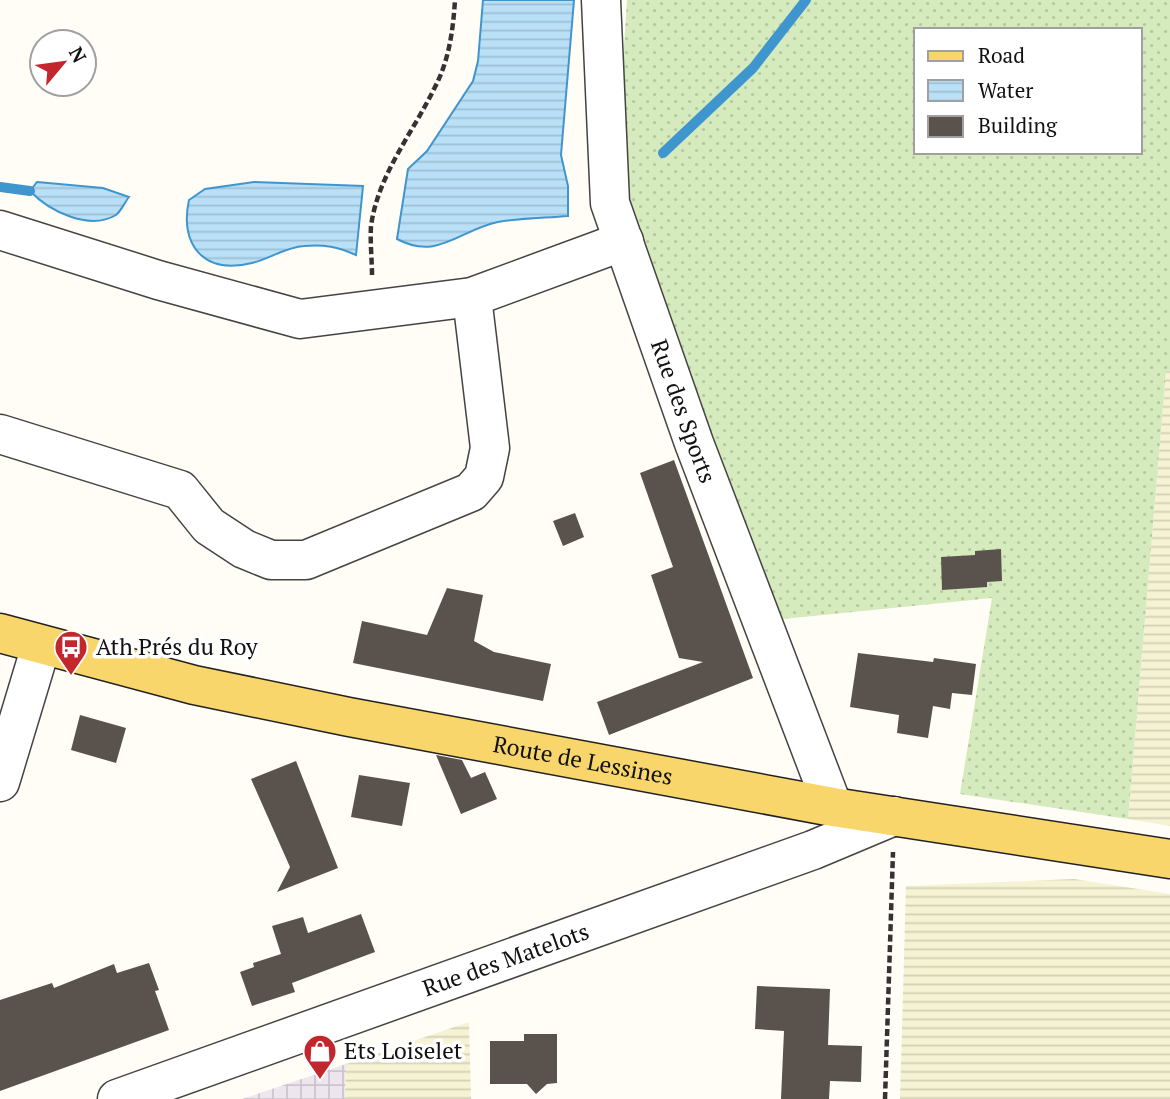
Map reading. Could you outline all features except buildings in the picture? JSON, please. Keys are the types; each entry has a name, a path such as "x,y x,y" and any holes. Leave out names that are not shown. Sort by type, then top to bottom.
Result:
{"main road":[{"name":"Route de Lessines","path":"0,633 194,685 336,715 833,807 1170,859"}],"street":[{"name":"Rue des Sports","path":"601,0 610,203 694,443 833,807"},
{"path":"0,230 158,280 300,319 472,297 624,241"},
{"path":"0,434 180,490 209,526 244,549 271,560 306,560 471,492 484,477 490,448 472,297"},
{"path":"0,782 41,646"},
{"name":"Rue des Matelots","path":"117,1099 813,850 894,816"}],"path":[{"path":"383,278 372,278 372,226 388,172 434,89 445,62 453,34 455,0"},
{"path":"885,1099 894,816"}],"shaded area":[{"path":"1166,370 1170,370 1170,826 1128,819"},
{"path":"1074,879 1170,894 1170,1099 900,1099 906,886"},
{"path":"469,1022 471,1099 345,1099 346,1064"},
{"name":"Ets Loiselet","path":"346,1064 345,1099 242,1099"}],"green space":[{"path":"627,0 1170,0 1170,370 1166,371 1128,819 960,794 992,598 783,619 692,396 626,205 617,156"}],"water":[{"path":"483,0 574,0 561,155 568,186 568,216 498,222 437,245 412,245 397,239 408,169 427,151 473,81 478,61"},
{"path":"37,182 103,188 129,197 116,215 94,221 82,220 58,212 38,198 30,191"},
{"path":"254,182 363,186 356,255 331,247 311,245 235,266 220,265 208,260 192,243 188,231 189,200 205,189"}],"waterway":[{"path":"663,153 753,68 806,0"},
{"path":"0,187 30,191"}],"place":[{"name":"Ath Prés du Roy","path":"71,677"},
{"name":"Ets Loiselet","path":"320,1081"}]}
